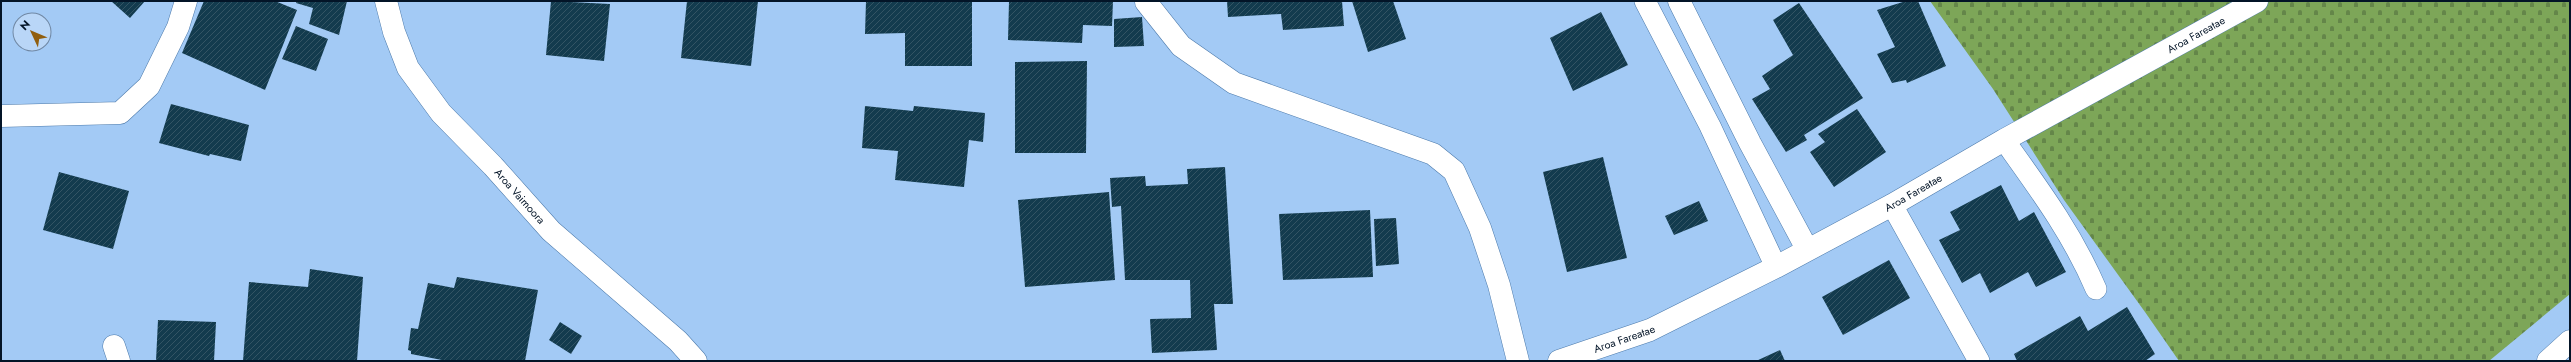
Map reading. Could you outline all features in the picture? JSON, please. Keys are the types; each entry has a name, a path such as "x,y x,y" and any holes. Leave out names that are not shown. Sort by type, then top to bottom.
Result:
{"street":[{"path":"1,116 120,113 149,86 178,27 186,1"},
{"name":"Aroa Vaimoora","path":"386,1 394,32 408,68 441,113 493,166 551,231 678,341 696,361"},
{"path":"1679,1 1750,143 1807,249"},
{"name":"Aroa Fareatae","path":"1559,361 1650,330 1776,267 1807,249 1892,205 2004,140 2257,1"},
{"path":"1146,2 1181,46 1234,83 1433,154 1454,171 1480,228 1499,285 1518,361"},
{"path":"2548,361 2570,341"}],"lane":[{"path":"1645,1 1710,126 1776,267"},
{"path":"2004,140 2045,196 2080,252 2096,289"},
{"path":"1892,205 1979,361"}],"green space":[{"path":"1930,1 2570,1 2570,294 2489,361 2179,361 2064,200 1993,89"}],"building":[{"path":"111,1 145,1 130,18"},
{"path":"204,1 275,1 297,10 265,90 182,53"},
{"path":"297,1 347,1 339,35 309,24 313,8 296,3"},
{"path":"551,1 610,4 604,61 546,55"},
{"path":"687,1 758,1 751,66 681,58"},
{"path":"866,1 972,1 972,66 905,66 905,33 865,34"},
{"path":"1009,1 1113,1 1112,26 1083,25 1082,43 1008,40"},
{"path":"1227,1 1342,1 1344,26 1283,30 1281,14 1228,17"},
{"path":"1352,1 1393,1 1406,39 1368,52"},
{"path":"1906,1 1918,1 1946,66 1907,83 1906,80 1892,83 1877,54 1895,47 1877,10"},
{"path":"1799,3 1863,98 1804,135 1807,140 1786,152 1752,99 1770,89 1762,76 1793,55 1773,20"},
{"path":"1601,12 1628,65 1573,91 1550,38"},
{"path":"1142,17 1144,46 1114,47 1114,19"},
{"path":"296,26 328,39 316,71 282,59"},
{"path":"1087,61 1086,153 1015,153 1015,62"},
{"path":"171,104 249,125 241,161 210,154 209,156 159,143"},
{"path":"865,106 913,111 914,106 985,113 983,142 969,140 964,187 895,180 898,151 862,148"},
{"path":"1857,109 1886,152 1834,187 1810,152 1825,142 1818,134"},
{"path":"1603,157 1627,258 1567,272 1543,172"},
{"path":"1225,167 1233,304 1214,304 1217,350 1152,353 1150,319 1191,318 1190,280 1125,280 1121,206 1112,207 1110,178 1145,176 1146,186 1188,184 1187,169"},
{"path":"59,172 129,191 113,249 43,230"},
{"path":"2001,185 2019,221 2034,212 2066,272 2036,287 2028,272 1990,293 1980,273 1962,283 1939,240 1960,230 1950,212"},
{"path":"1109,192 1115,280 1025,287 1018,200"},
{"path":"1699,201 1708,221 1674,235 1665,216"},
{"path":"1370,210 1373,277 1283,280 1279,214"},
{"path":"1396,218 1399,264 1376,266 1374,219"},
{"path":"1889,260 1910,298 1843,335 1822,297"},
{"path":"310,269 363,277 357,361 243,361 249,282 308,287"},
{"path":"457,277 538,290 525,361 447,361 411,354 411,351 408,350 411,328 418,329 428,283 454,288"},
{"path":"2127,307 2155,354 2145,361 2017,361 2014,354 2080,316 2088,331"},
{"path":"158,320 216,322 214,361 156,361"},
{"path":"560,322 582,336 571,354 549,340"},
{"path":"1780,350 1785,361 1756,361"}]}
